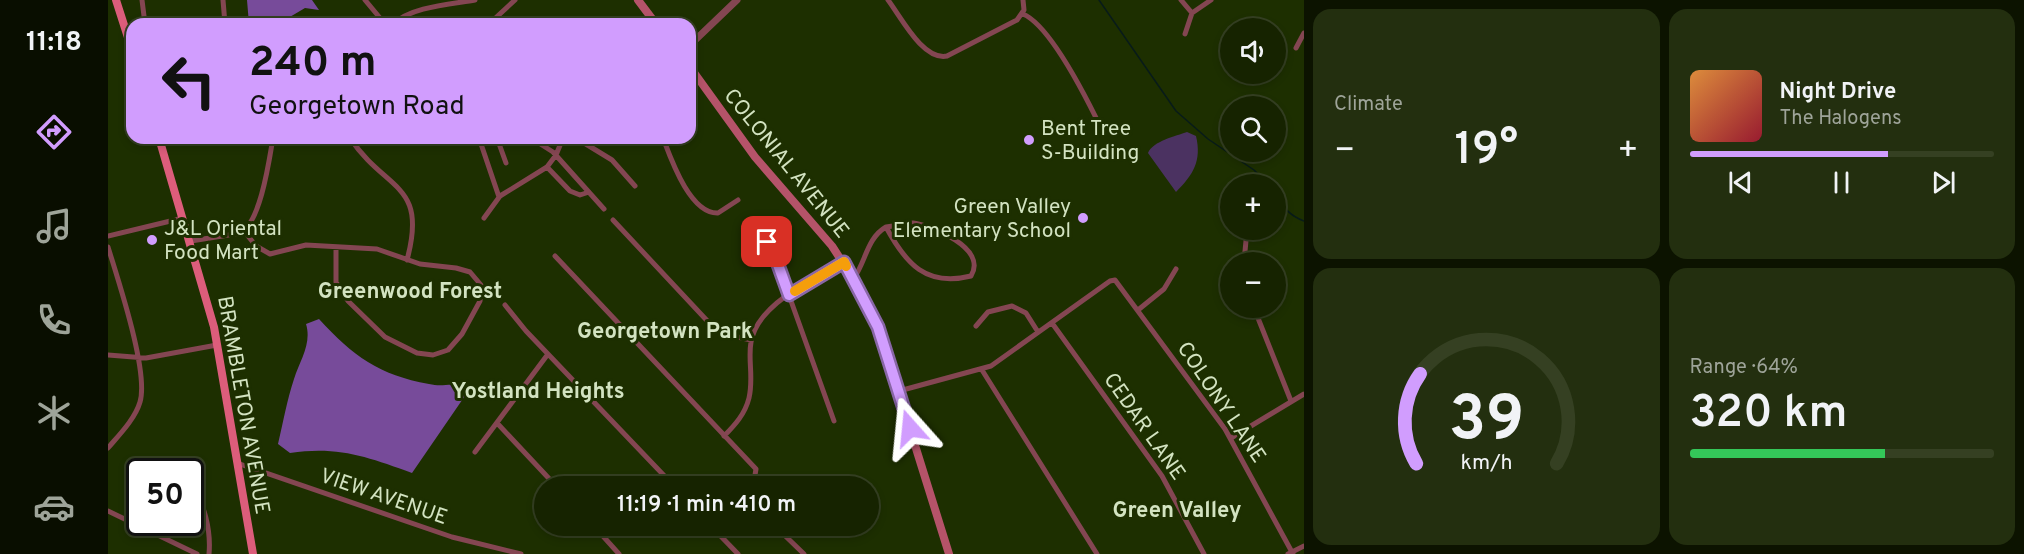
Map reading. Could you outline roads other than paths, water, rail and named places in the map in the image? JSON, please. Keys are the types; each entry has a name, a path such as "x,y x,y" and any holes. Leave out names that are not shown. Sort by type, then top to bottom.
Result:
{"main road":[{"path":"116,0 126,31"},
{"path":"638,0 652,18"},
{"name":"COLONIAL AVENUE","path":"696,75 740,138 816,226 854,278 878,327 949,554"},
{"name":"BRAMBLETON AVENUE","path":"161,144 197,264 217,345 253,554"}],"street":[{"path":"142,0 144,18"},
{"path":"223,0 224,18"},
{"path":"364,0 386,18"},
{"path":"395,18 435,7 475,0"},
{"path":"496,18 515,0"},
{"path":"696,39 736,0"},
{"path":"888,0 922,46 931,55 939,57 947,56 1017,20 1023,14 1023,0"},
{"path":"1181,0 1192,13"},
{"path":"1185,34 1192,13 1211,0"},
{"path":"1023,14 1034,21 1071,67 1102,130"},
{"path":"1296,48 1304,33"},
{"path":"244,231 260,200 272,144"},
{"path":"355,144 411,205 414,226 407,260"},
{"path":"481,144 499,197"},
{"path":"499,144 506,162"},
{"path":"540,144 556,155 604,209"},
{"path":"484,218 499,197 547,167 561,144"},
{"path":"586,144 612,160 635,186"},
{"path":"665,144 681,182 707,212 718,213 738,200"},
{"path":"547,167 570,191 580,195 589,192"},
{"path":"108,236 183,218"},
{"path":"613,220 713,327 724,334 751,340"},
{"path":"854,278 873,236 886,227 912,223 945,232 966,250 972,261 971,276 942,280 923,274 901,249 886,227"},
{"path":"190,241 244,231"},
{"path":"244,231 256,246 270,254 306,245 369,248 407,260 464,270 475,276 481,285 480,301 452,347 438,355 417,353 393,342 367,321 348,301 336,282 336,248"},
{"path":"760,234 776,259 834,421"},
{"path":"108,247 138,358 142,390 140,403 131,419 108,448"},
{"path":"555,256 757,472 753,476"},
{"path":"724,436 741,416 749,398 748,357 751,340 763,317 789,295 844,262"},
{"path":"1138,310 1164,289 1176,268"},
{"name":"COLONY LANE","path":"1052,323 1110,281 1117,281 1232,438 1291,553"},
{"path":"505,305 548,354 664,476"},
{"path":"976,326 988,312 1012,306 1026,313 1038,332"},
{"path":"1258,318 1291,401"},
{"path":"899,391 982,370 1052,323"},
{"name":"CEDAR LANE","path":"1052,323 1162,476 1204,554"},
{"path":"108,355 138,358 217,345"},
{"path":"475,452 548,354"},
{"path":"982,370 1097,554"},
{"path":"1232,438 1304,394"},
{"path":"497,423 547,476"},
{"name":"VIEW AVENUE","path":"237,463 452,537 521,554"},
{"path":"108,511 197,554"},
{"path":"204,516 208,532 209,554"},
{"path":"603,536 619,554"},
{"path":"721,536 738,554"},
{"path":"785,536 804,554"},
{"path":"1291,553 1304,546"},
{"path":"607,554 613,548"}],"waterway":[{"path":"1099,0 1176,111 1208,139 1258,174"},
{"path":"1286,210 1304,221"}],"place":[{"name":"Bent Tree S-Building","path":"1029,140"},
{"name":"Green Valley Elementary School","path":"1083,218"},
{"name":"J&L Oriental Food Mart","path":"152,240"}],"district":[{"name":"Greenwood Forest","path":"410,290"},
{"name":"Georgetown Park","path":"665,330"},
{"name":"Yostland Heights","path":"538,390"},
{"name":"Green Valley","path":"1177,509"}]}
